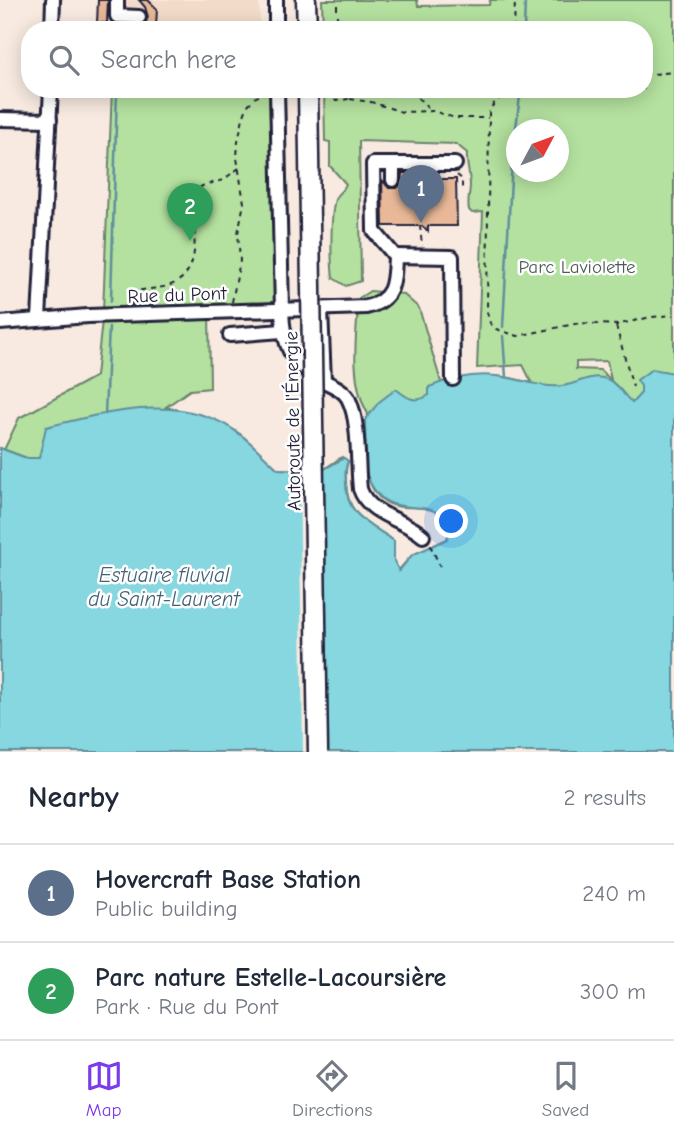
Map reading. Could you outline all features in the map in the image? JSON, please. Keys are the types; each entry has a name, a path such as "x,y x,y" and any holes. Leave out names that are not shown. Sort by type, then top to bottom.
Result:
{"highway":[{"path":"297,0 297,21"},
{"path":"306,0 307,21"},
{"name":"Autoroute de l'Énergie","path":"298,98 309,752"},
{"name":"Autoroute de l'Énergie","path":"318,752 320,98"}],"street":[{"path":"52,21 53,0"},
{"path":"117,0 117,16 139,17"},
{"path":"276,0 276,21"},
{"path":"39,319 51,98"},
{"path":"273,98 282,331 285,341 298,363 345,394 351,407 363,497 375,508 424,536"},
{"path":"0,119 50,120"},
{"path":"453,379 452,257 395,256 374,231 373,164 416,167 441,164 455,169"},
{"path":"393,164 393,180"},
{"path":"441,164 441,179"},
{"name":"Rue du Pont","path":"0,323 39,319 372,306 391,290 395,256"},
{"path":"321,309 324,381"},
{"path":"230,335 282,331"}],"path":[{"path":"337,0 337,21"},
{"path":"514,21 515,0"},
{"path":"653,74 674,72"},
{"path":"231,308 240,261 238,233 244,203 237,152 244,113 254,98"},
{"path":"331,98 337,101 348,99 371,102 402,112 436,111 455,118 489,118"},
{"path":"418,98 429,111"},
{"path":"501,98 492,105 489,118 487,312 490,323 496,329 518,336 579,323 616,325 674,314"},
{"path":"132,310 135,292 172,285 184,276 194,252 194,194 202,186 223,180 239,168"},
{"path":"455,169 462,189"},
{"path":"420,226 422,257"},
{"path":"616,325 633,387"},
{"path":"432,548 440,566"}],"shaded area":[{"path":"98,0 259,0 260,21 97,21"}],"green space":[{"name":"Parc Laviolette","path":"322,0 417,0 418,6 489,5 490,0 674,0 674,573 379,588 4,450 19,418 96,376 103,311 112,98 269,98 276,306 209,309 210,388 190,390 166,407 223,424 245,438 278,469 321,471 342,457 348,461 346,483 351,504 361,518 394,541 394,561 398,571 412,555 447,540 447,524 438,513 424,508 391,505 378,496 371,485 365,433 368,414 362,401 356,373 359,298 370,291 403,294 419,308 441,382 476,376 506,377 532,383 523,365 477,368 483,212 472,213 469,210 467,153 456,144 359,141 361,281 346,286 333,278 331,249 334,203 346,184 330,166 330,142 325,141 324,98 653,98 653,21 323,21","holes":["607,361 611,380 600,370 576,369 576,362"]}],"water":[{"name":"Estuaire fluvial du Saint-Laurent","path":"652,369 674,373 674,752 0,752 0,448 26,458 39,458 46,427 121,411 172,409 197,413 220,422 247,440 278,469 321,471 344,458 348,461 345,477 350,504 361,518 394,541 394,561 399,571 412,555 447,539 449,531 443,518 433,511 398,506 386,501 375,490 366,472 365,420 379,402 396,389 408,397 419,399 429,395 429,387 439,383 468,376 489,375 555,386 603,378 615,384 632,403 641,393 637,380"}],"pier":[{"path":"299,466 319,467 324,752 303,752"}],"building":[{"path":"98,0 108,0 107,21 97,21"},
{"path":"139,0 148,0 157,9 156,21 146,21 148,17"},
{"path":"402,173 431,173 431,179 456,179 457,226 428,226 428,231 422,226 383,226 382,180 389,188 397,188 401,184"}],"waterway":[{"path":"524,21 525,0"},
{"path":"111,301 117,98"},
{"path":"503,327 512,160 520,98"},
{"path":"105,414 109,327"},
{"path":"503,336 506,377"}],"place":[{"name":"Hovercraft Base Station","path":"421,223"},
{"name":"Parc nature Estelle-Lacoursière","path":"190,241"}]}
